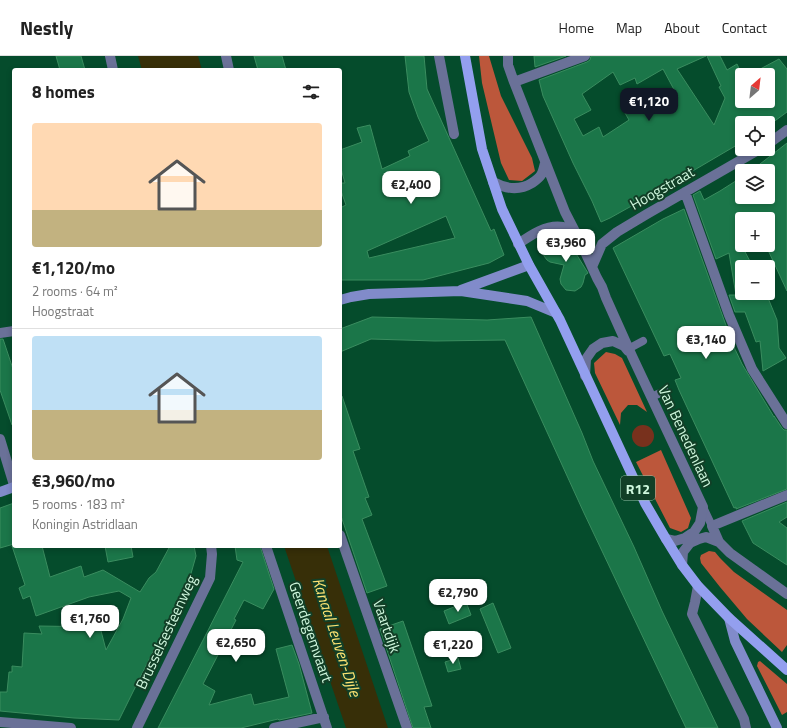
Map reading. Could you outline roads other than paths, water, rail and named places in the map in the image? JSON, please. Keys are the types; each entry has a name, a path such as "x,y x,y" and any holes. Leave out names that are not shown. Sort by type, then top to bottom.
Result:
{"main road":[{"name":"R12","path":"465,56 482,149 502,209 518,244 556,313 645,503 682,565 698,586 728,618 787,670"},
{"path":"461,291 529,265"},
{"path":"342,299 369,294 461,291 526,301 556,313"},
{"path":"0,492 12,487"},
{"path":"728,618 735,641 778,728"}],"street":[{"path":"110,56 113,68"},
{"path":"226,56 229,68"},
{"path":"439,56 454,134"},
{"name":"Van Benedenlaan","path":"508,56 508,65 514,82 565,212 602,286 630,352 702,507"},
{"path":"514,82 585,56"},
{"path":"775,139 787,130"},
{"name":"Hoogstraat","path":"592,267 602,244 617,232 748,156"},
{"path":"493,182 510,188 527,186 542,175 545,163"},
{"path":"685,192 729,315 752,370 787,424"},
{"path":"518,244 548,227 564,227 575,231"},
{"path":"0,333 12,331"},
{"path":"585,376 586,359 593,349 602,343 613,342 624,346 630,352"},
{"path":"0,439 12,479"},
{"path":"712,526 787,495"},
{"path":"666,539 675,541 685,538 694,532 700,523 702,507"},
{"name":"Van Benedenlaan","path":"712,526 719,542 730,553 787,594"},
{"path":"682,565 683,552 690,543 706,537 719,542"},
{"name":"Vaartdijk","path":"342,541 407,728"},
{"name":"Brusselsesteenweg","path":"137,728 210,578 211,548"},
{"name":"Geerdegemvaart","path":"267,548 327,728"},
{"path":"698,586 692,614 744,720 746,728"},
{"path":"274,728 324,718"},
{"path":"0,722 71,728"}],"lane":[{"path":"630,352 643,341"},
{"path":"651,397 665,391"},
{"name":"Van Benedenlaan","path":"702,507 712,526"}],"water":[{"path":"138,56 198,56 201,68 141,68"},
{"name":"Kanaal Leuven-Dijle","path":"285,548 328,548 388,728 346,728"}]}
